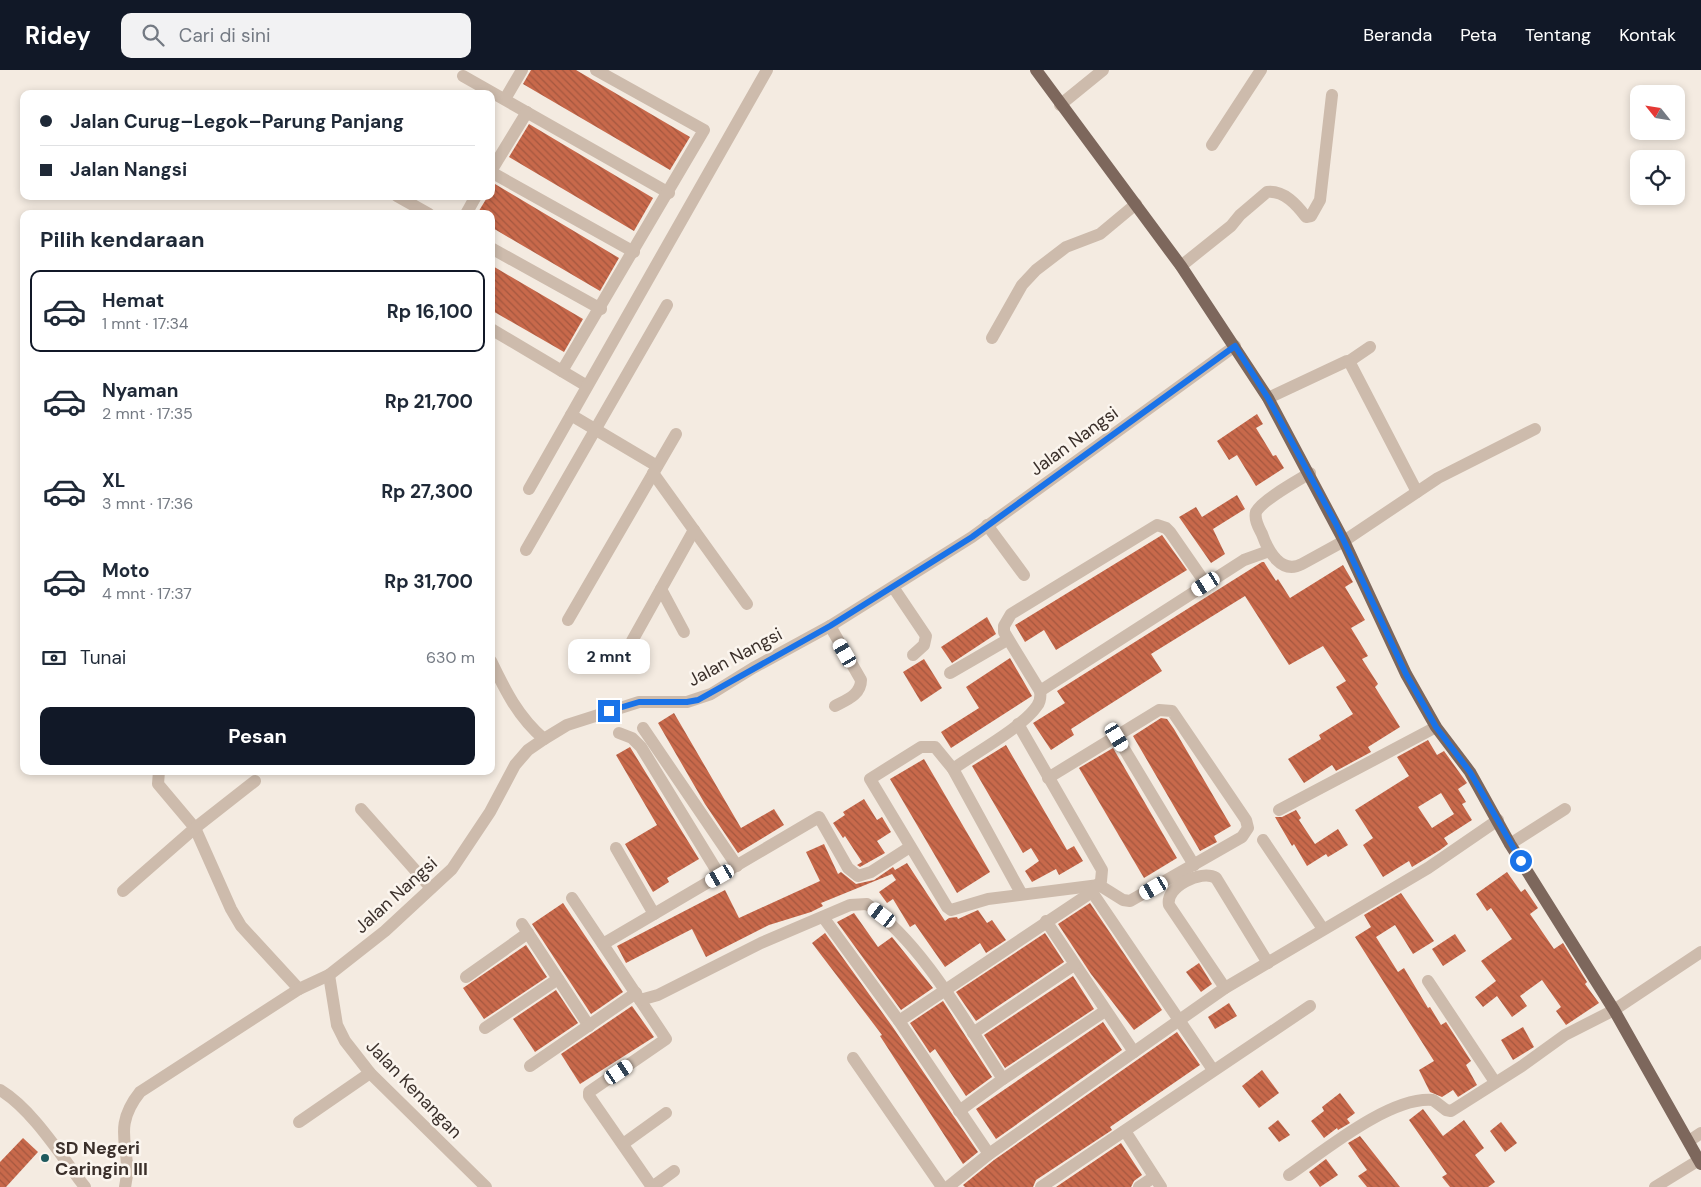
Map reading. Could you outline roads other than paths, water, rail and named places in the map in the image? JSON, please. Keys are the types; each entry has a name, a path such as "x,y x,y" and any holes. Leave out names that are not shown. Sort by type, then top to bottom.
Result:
{"main road":[{"path":"1036,70 1060,105 1181,266 1268,398 1310,473 1406,674 1436,727 1470,772 1510,844 1614,1010 1700,1162"}],"street":[{"path":"505,99 522,70"},
{"path":"562,371 601,309 704,130 596,70"},
{"path":"529,489 767,70"},
{"path":"1060,105 1103,70"},
{"path":"1212,145 1261,70"},
{"path":"463,76 489,90"},
{"path":"495,94 669,193"},
{"path":"1181,266 1232,226 1240,215 1267,192 1285,196 1300,208 1306,217 1311,216 1320,200 1332,95"},
{"path":"495,164 527,112"},
{"path":"495,173 634,252"},
{"path":"404,200 422,210"},
{"path":"992,338 1022,285 1036,270 1066,247 1100,234 1136,204"},
{"path":"495,250 601,309"},
{"path":"526,550 667,305"},
{"path":"495,331 588,386"},
{"name":"Jalan Nangsi","path":"125,1187 127,1176 122,1130 133,1102 140,1092 299,989 329,975 384,931 452,869 474,838 515,765 528,750 567,724 639,702 687,702 698,700 830,626 893,588 986,525 1235,346"},
{"path":"1268,398 1348,362 1370,348"},
{"path":"1348,362 1353,366 1417,492"},
{"path":"571,416 655,470 694,530 747,604"},
{"path":"1310,473 1264,503 1256,513 1256,520 1269,551 1286,567 1296,567 1344,541 1438,478 1535,429"},
{"path":"568,620 676,434"},
{"path":"986,525 1024,576"},
{"path":"953,769 1018,724 1038,705 1040,691 1007,640 1004,626 1012,614 1152,527 1162,526 1170,532 1206,584"},
{"path":"632,640 694,530"},
{"path":"1040,691 1244,560 1269,551"},
{"path":"893,588 926,636 924,645 913,655"},
{"path":"661,589 684,632"},
{"path":"830,626 861,680 860,687 855,694 835,706"},
{"path":"950,673 1007,640"},
{"path":"495,669 522,718 544,738"},
{"path":"1021,893 953,769 935,747 921,747 870,779 910,847 951,910 988,898 1021,893 1096,889 1130,901 1242,836 1248,828 1246,820 1172,711 1159,710 1048,778"},
{"path":"899,1021 944,989 1096,889 1102,870 1018,724"},
{"path":"1279,810 1436,727"},
{"path":"643,728 729,871"},
{"path":"619,733 632,738 641,747 729,871"},
{"path":"1117,737 1194,865"},
{"path":"159,775 158,784 195,828 231,909 241,926 299,989"},
{"path":"122,891 195,828 255,781"},
{"path":"361,809 431,888"},
{"path":"1510,844 1565,809"},
{"path":"603,944 819,817 848,868 858,876 872,872 910,847"},
{"path":"948,1187 989,1154 1225,988 1428,868 1498,820"},
{"path":"1263,840 1323,929"},
{"path":"616,848 654,914"},
{"path":"1225,988 1169,906 1168,897 1171,891 1199,875 1209,875 1216,878 1268,963"},
{"path":"1096,889 1213,1070"},
{"path":"572,898 666,1039 588,1094 652,1187 674,1171"},
{"path":"530,1066 588,1026 638,997 658,995 767,941 850,904 867,904 899,931 944,989 1003,1079"},
{"path":"823,917 899,1021 989,1154"},
{"path":"1046,921 1134,1052"},
{"path":"466,977 525,929 588,1026"},
{"path":"1289,1175 1348,1134 1397,1107 1422,1100 1432,1100 1446,1110 1451,1111 1565,1035 1614,1010 1701,952"},
{"path":"973,1033 1074,965"},
{"name":"Jalan Kenangan","path":"329,975 337,1025 345,1041 370,1073 486,1187"},
{"path":"485,1028 558,979"},
{"path":"1428,980 1495,1082"},
{"path":"1041,1187 1310,1006"},
{"path":"959,1111 1003,1079 1105,1011"},
{"path":"853,1058 942,1187"},
{"path":"299,1122 370,1073"},
{"path":"0,1090 10,1096 30,1118 85,1187"},
{"path":"623,1144 666,1113"},
{"path":"1125,1131 1157,1182 1139,1187"},
{"path":"1689,1141 1701,1133"},
{"path":"1655,1187 1700,1162"}],"place":[{"name":"SD Negeri Caringin III","path":"45,1158"}]}
